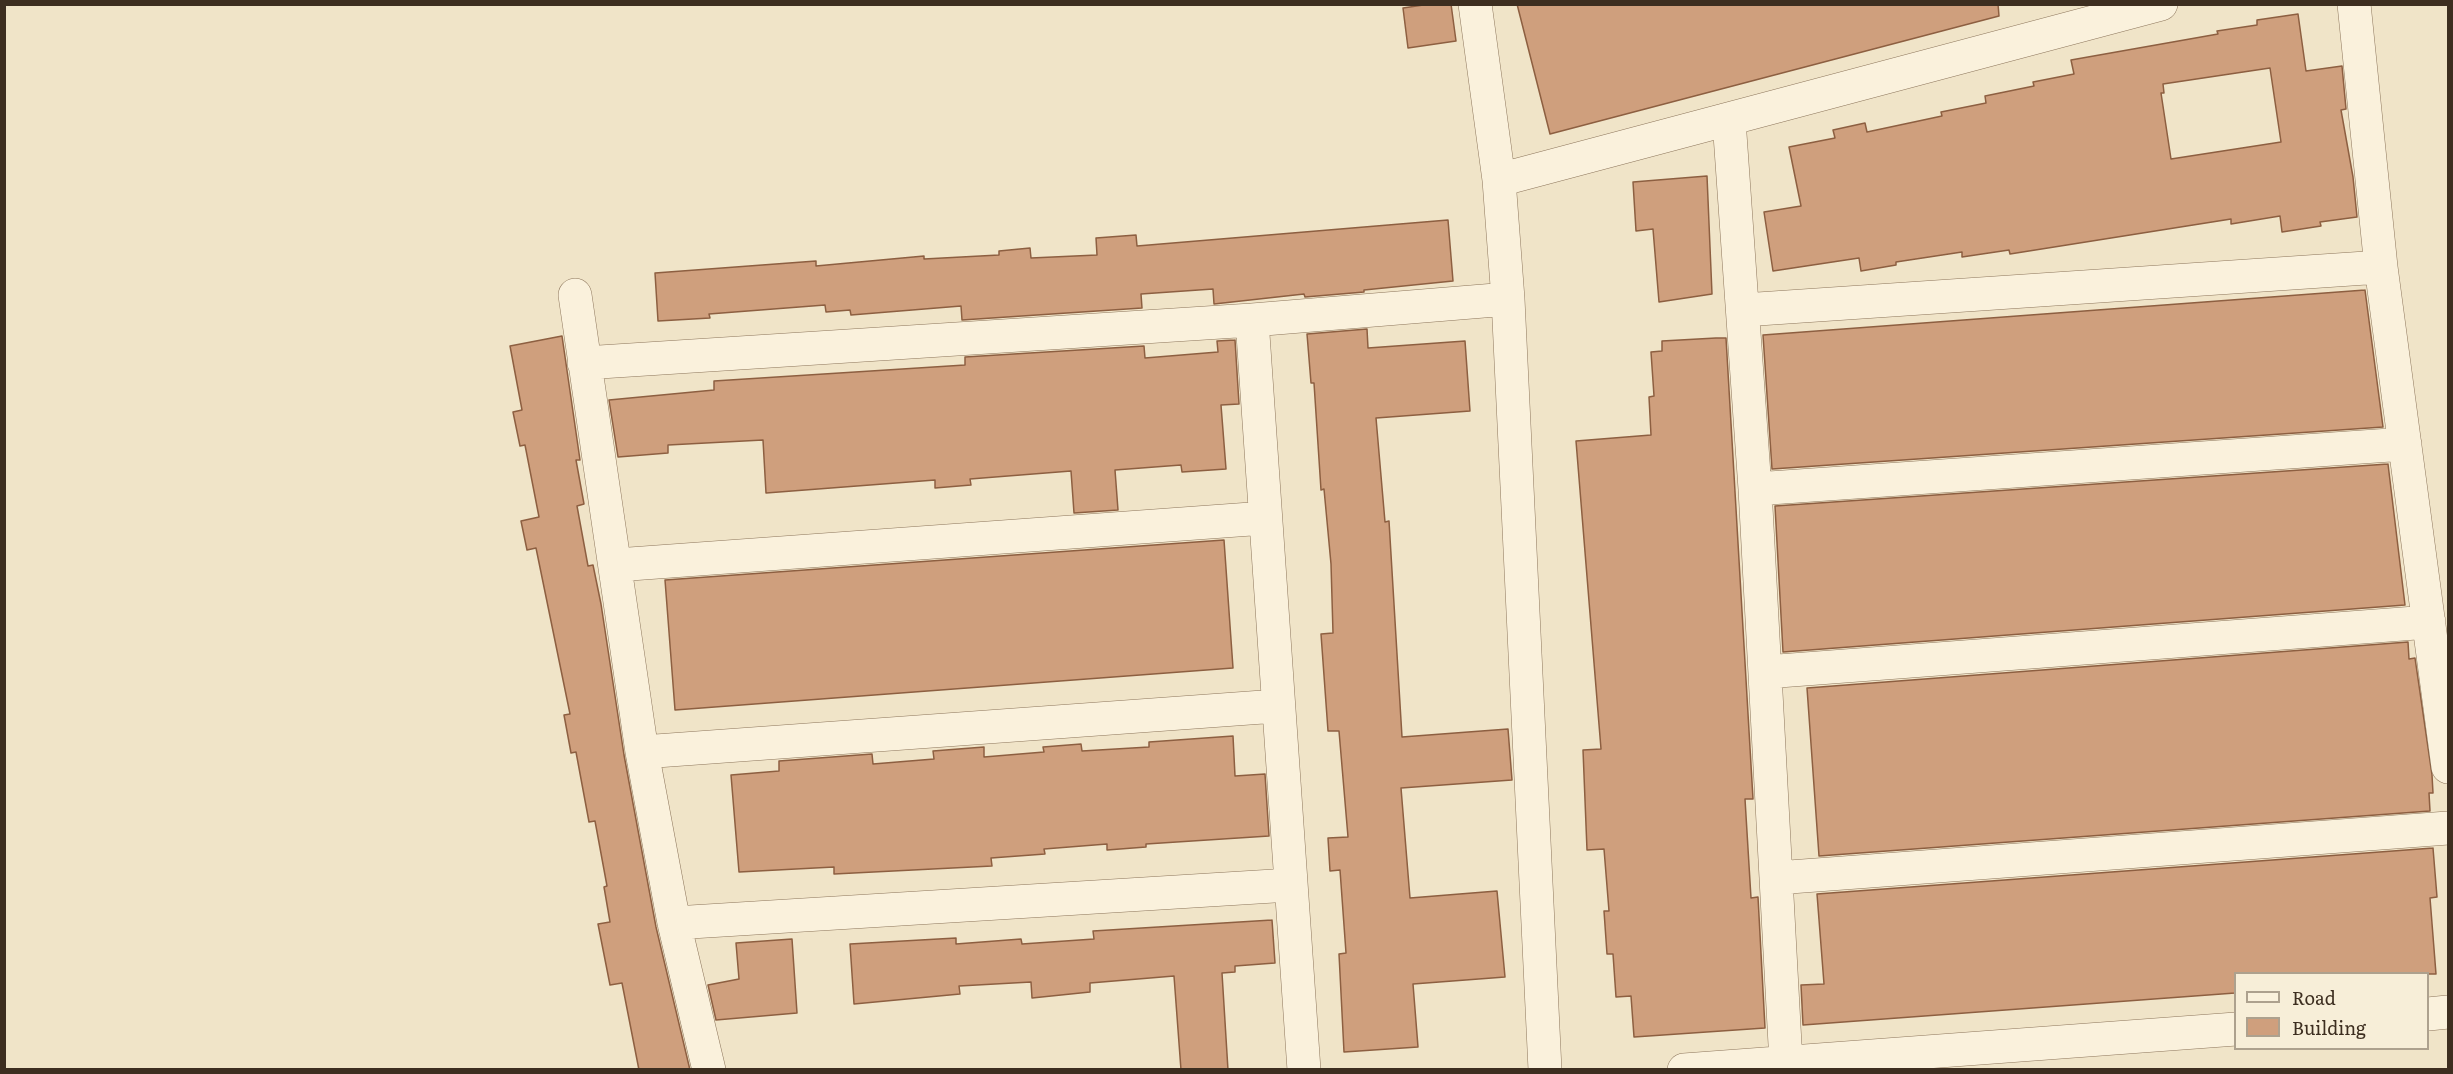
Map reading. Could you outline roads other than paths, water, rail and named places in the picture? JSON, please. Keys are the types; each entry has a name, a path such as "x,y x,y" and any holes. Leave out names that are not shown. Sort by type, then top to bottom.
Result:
{"street":[{"path":"1475,4 1499,180 1508,299 1545,1070"},
{"path":"1499,180 2161,4"},
{"path":"2354,4 2381,267 2448,767"},
{"path":"1729,120 1755,489 1786,1063"},
{"path":"1743,310 2381,267"},
{"path":"575,295 642,752 674,923 709,1070"},
{"path":"584,363 1252,320 1508,299"},
{"path":"1252,320 1304,1070"},
{"path":"1755,489 2405,444"},
{"path":"616,565 1264,518"},
{"path":"1765,672 2429,622"},
{"path":"642,752 1277,706"},
{"path":"1776,878 2448,828"},
{"path":"674,923 1290,885"},
{"path":"2429,1014 2448,1012"},
{"path":"1684,1070 2234,1029"}]}
